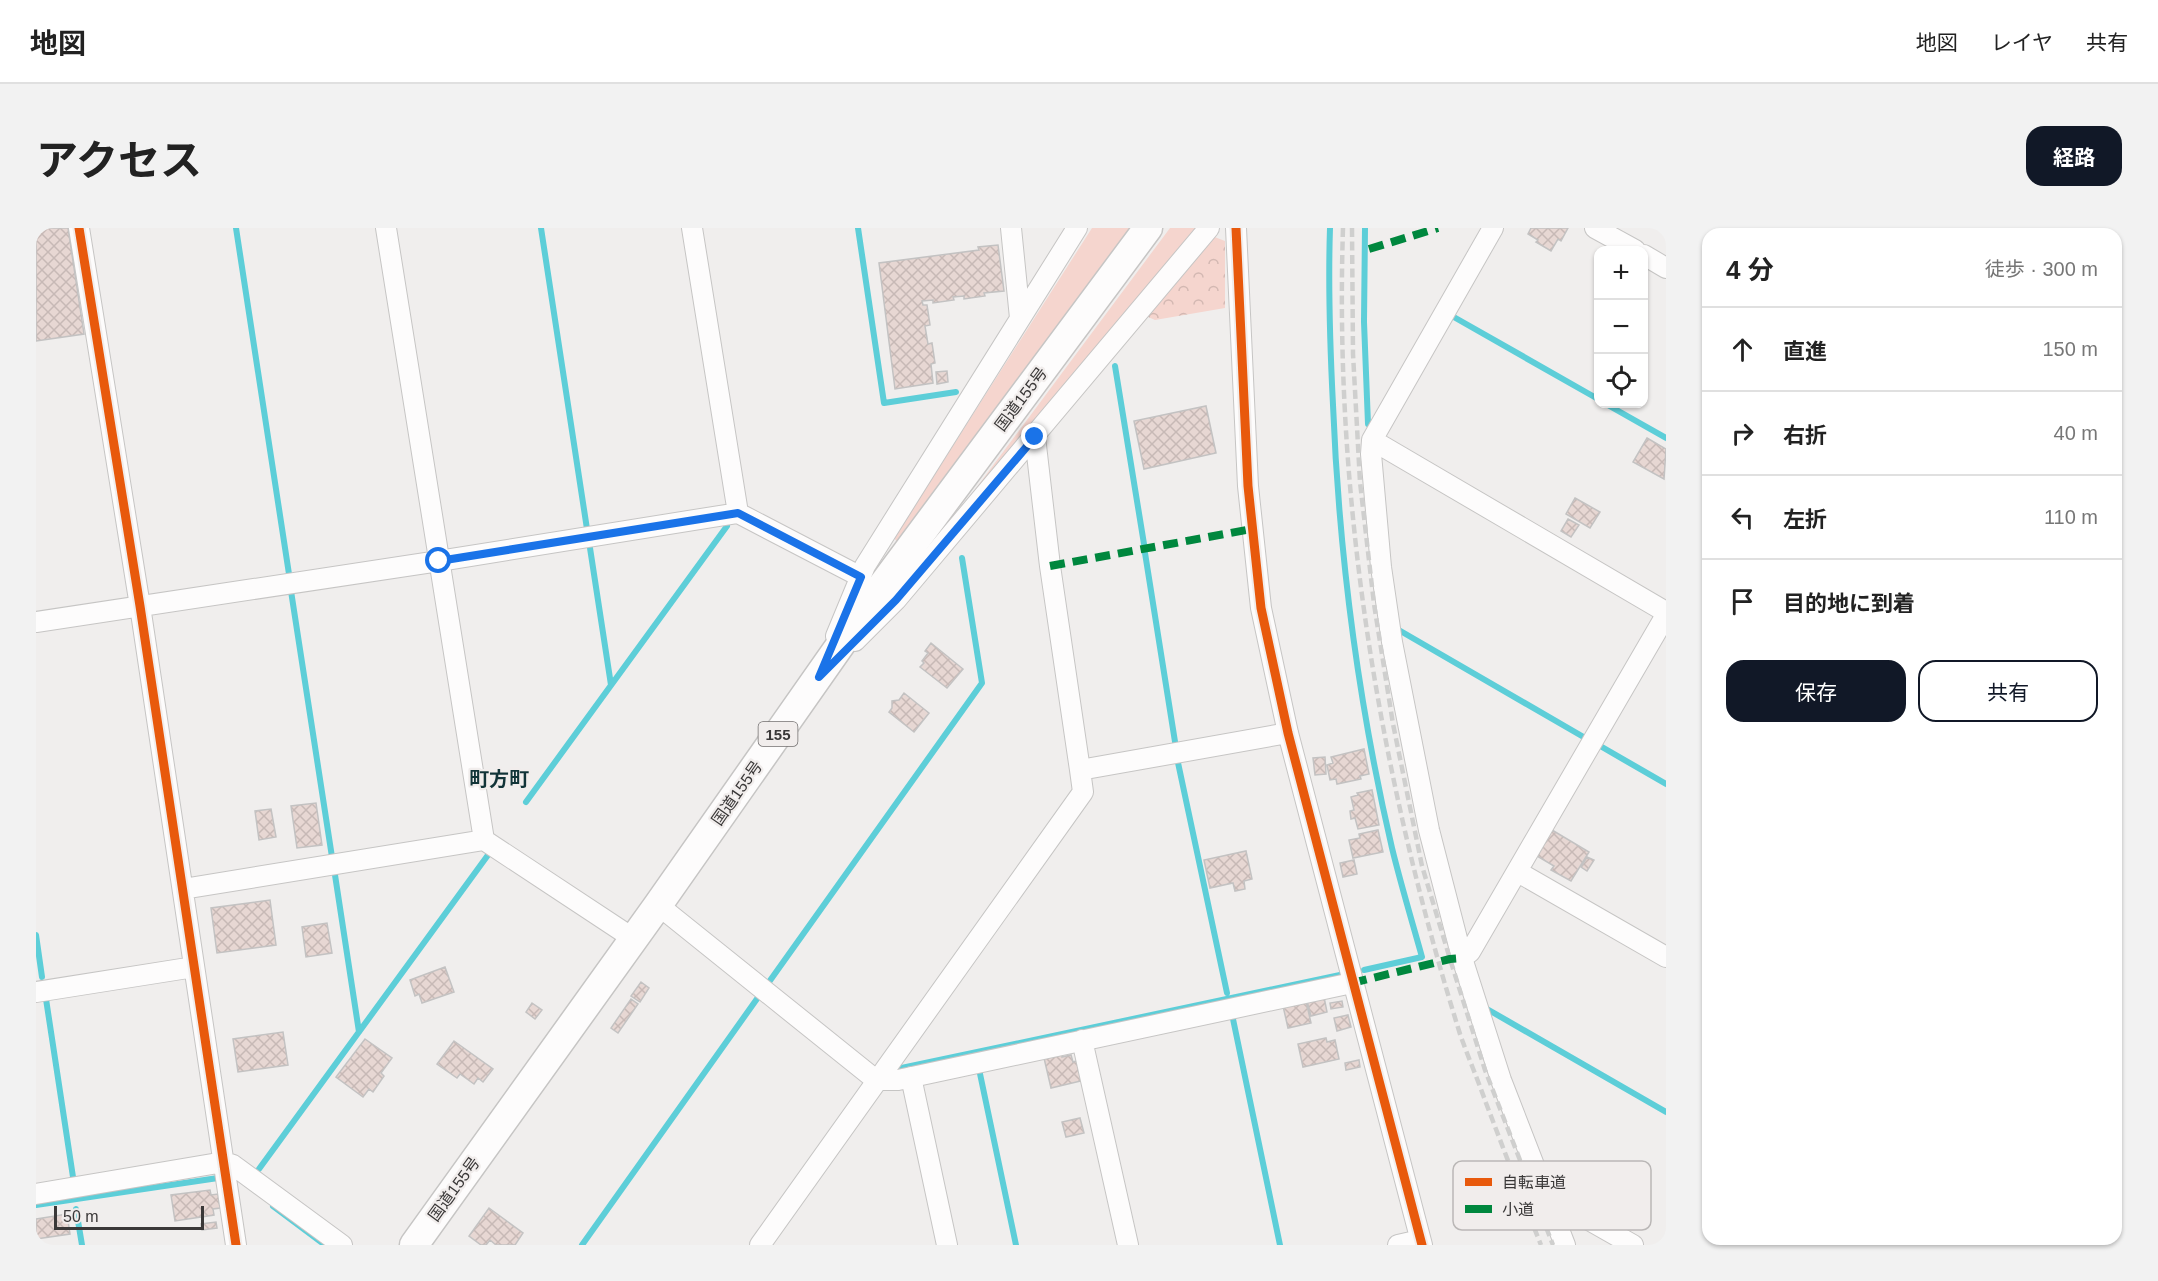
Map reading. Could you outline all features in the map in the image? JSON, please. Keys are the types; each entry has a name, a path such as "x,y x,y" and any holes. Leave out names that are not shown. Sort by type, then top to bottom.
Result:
{"highway":[{"name":"国道155号","path":"414,1245 658,905 881,587 1148,228"}],"street":[{"path":"79,228 140,606 236,1245"},
{"path":"386,228 484,840"},
{"path":"692,228 738,513"},
{"path":"1011,228 1020,318"},
{"path":"819,677 865,566 1077,228"},
{"path":"819,677 896,600 1209,228"},
{"path":"1236,228 1252,529 1261,608 1288,733 1421,1243 1398,1245"},
{"path":"1493,228 1372,440 1371,454 1381,567 1392,642 1429,830 1462,958 1501,1080 1532,1161"},
{"path":"1595,228 1628,246"},
{"path":"1648,257 1666,268"},
{"path":"760,1245 1083,792 1050,566 1035,437"},
{"path":"1372,440 1666,613 1518,872 1470,952 1462,958"},
{"path":"36,622 738,513 861,577"},
{"path":"1080,770 1288,733"},
{"path":"183,889 484,840 633,939"},
{"path":"1518,872 1666,957"},
{"path":"658,905 876,1080 898,1080 1352,983"},
{"path":"36,992 194,967"},
{"path":"1082,1040 1128,1245"},
{"path":"911,1077 947,1245"},
{"path":"36,1194 224,1162 233,1165 342,1245"},
{"path":"1559,1230 1565,1245"},
{"path":"1607,1230 1633,1245"}],"green space":[{"path":"1092,228 1133,228 899,544 894,538"},
{"path":"1170,228 1197,228 942,534"},
{"path":"1212,236 1225,241 1225,308 1155,320 1146,316"}],"building":[{"path":"36,228 68,228 84,334 36,341"},
{"path":"1531,228 1568,228 1561,241 1558,239 1551,251 1528,234"},
{"path":"998,245 1004,291 984,293 985,296 964,299 964,296 953,297 954,300 933,303 933,300 922,301 923,305 927,305 930,325 925,326 928,344 932,343 935,363 931,364 933,383 895,389 879,263 979,250 978,247"},
{"path":"947,371 948,382 937,384 936,372"},
{"path":"1206,406 1216,453 1144,469 1134,421"},
{"path":"1647,438 1666,449 1664,479 1633,462"},
{"path":"1575,498 1600,512 1590,528 1566,514"},
{"path":"1568,519 1579,525 1571,537 1561,531"},
{"path":"931,643 963,669 947,688 920,667 928,653 925,651"},
{"path":"904,693 929,713 914,732 889,712 892,708 892,701 899,700"},
{"path":"1364,749 1369,774 1360,776 1361,779 1337,784 1336,779 1330,780 1327,765 1333,763 1331,757"},
{"path":"1325,757 1326,774 1315,775 1313,758"},
{"path":"1372,790 1379,825 1358,829 1355,818 1351,819 1350,811 1354,810 1351,797 1358,795 1357,793"},
{"path":"316,803 322,845 297,848 291,806"},
{"path":"271,809 276,837 259,840 255,811"},
{"path":"1378,830 1383,852 1353,858 1349,840 1360,838 1359,834"},
{"path":"1552,830 1589,852 1571,881 1551,870 1554,866 1537,856"},
{"path":"1246,851 1252,879 1244,881 1245,889 1235,891 1233,883 1210,888 1204,860"},
{"path":"1587,857 1594,860 1587,871 1581,867"},
{"path":"1354,860 1357,874 1343,877 1340,863"},
{"path":"270,900 276,945 217,953 211,908"},
{"path":"327,923 332,953 306,957 302,927"},
{"path":"445,967 454,992 422,1003 419,994 415,996 410,980"},
{"path":"641,982 649,988 640,1002 631,996"},
{"path":"1324,997 1327,1012 1311,1016 1307,1001"},
{"path":"631,999 638,1004 618,1033 611,1028"},
{"path":"1306,1001 1311,1023 1288,1028 1283,1006"},
{"path":"1342,1001 1343,1007 1331,1009 1330,1003"},
{"path":"532,1003 542,1010 535,1019 526,1012"},
{"path":"1348,1015 1351,1027 1337,1031 1334,1018"},
{"path":"283,1032 288,1065 238,1072 233,1039"},
{"path":"1326,1038 1327,1042 1335,1040 1339,1059 1303,1067 1298,1044"},
{"path":"365,1039 392,1058 381,1073 384,1076 373,1092 369,1089 363,1097 336,1077"},
{"path":"454,1041 493,1069 483,1082 478,1078 474,1084 460,1074 457,1078 437,1064"},
{"path":"1062,1054 1062,1057 1071,1055 1073,1062 1080,1060 1085,1080 1051,1088 1044,1058"},
{"path":"1359,1060 1360,1067 1346,1070 1345,1063"},
{"path":"1080,1118 1084,1133 1066,1137 1062,1122"},
{"path":"210,1190 211,1195 218,1194 220,1208 213,1209 214,1215 175,1221 171,1195"},
{"path":"489,1208 523,1233 515,1245 496,1245 490,1240 486,1245 481,1245 469,1236"},
{"path":"67,1214 70,1234 36,1239 36,1219"},
{"path":"216,1222 217,1228 202,1230 201,1224"}],"waterway":[{"path":"236,228 289,574"},
{"path":"541,228 587,529"},
{"path":"858,228 884,403 956,392"},
{"path":"1330,228 1330,316 1336,461 1352,628 1380,793 1395,862 1422,957 1364,970"},
{"path":"1365,228 1364,322 1368,424"},
{"path":"1452,316 1594,397"},
{"path":"1115,366 1144,544"},
{"path":"1613,408 1666,438"},
{"path":"526,802 727,526"},
{"path":"590,548 611,685"},
{"path":"1145,553 1176,748"},
{"path":"769,982 982,683 962,558"},
{"path":"291,591 332,857"},
{"path":"1397,629 1587,739"},
{"path":"1602,747 1666,784"},
{"path":"1177,758 1227,993"},
{"path":"259,1169 488,855"},
{"path":"335,875 359,1032"},
{"path":"36,935 42,977"},
{"path":"892,1070 1340,975"},
{"path":"582,1245 759,996"},
{"path":"46,999 73,1177"},
{"path":"1487,1009 1666,1112"},
{"path":"1233,1019 1280,1245"},
{"path":"979,1069 1016,1245"},
{"path":"36,1205 218,1178"},
{"path":"273,1206 325,1245"},
{"path":"76,1209 82,1245"}],"railway":[{"path":"1343,228 1342,330 1346,433 1355,534 1368,636 1385,737 1406,837 1431,936 1460,1034 1508,1161"},
{"path":"1352,228 1353,354 1360,482 1374,604 1393,724 1422,866 1485,1070 1520,1161"},
{"path":"1535,1230 1541,1245"},
{"path":"1547,1230 1553,1245"}],"marked path":[{"path":"1369,249 1438,228"},
{"path":"1050,566 1252,529"},
{"path":"1352,983 1462,958"}],"cycle path":[{"path":"79,228 140,606 236,1245"},
{"path":"1236,228 1248,486 1261,608 1288,733 1422,1245"}],"district":[{"name":"町方町","path":"499,779"}],"route":[{"path":"439,561 738,513 861,577 819,677 896,600 1035,437"}]}
